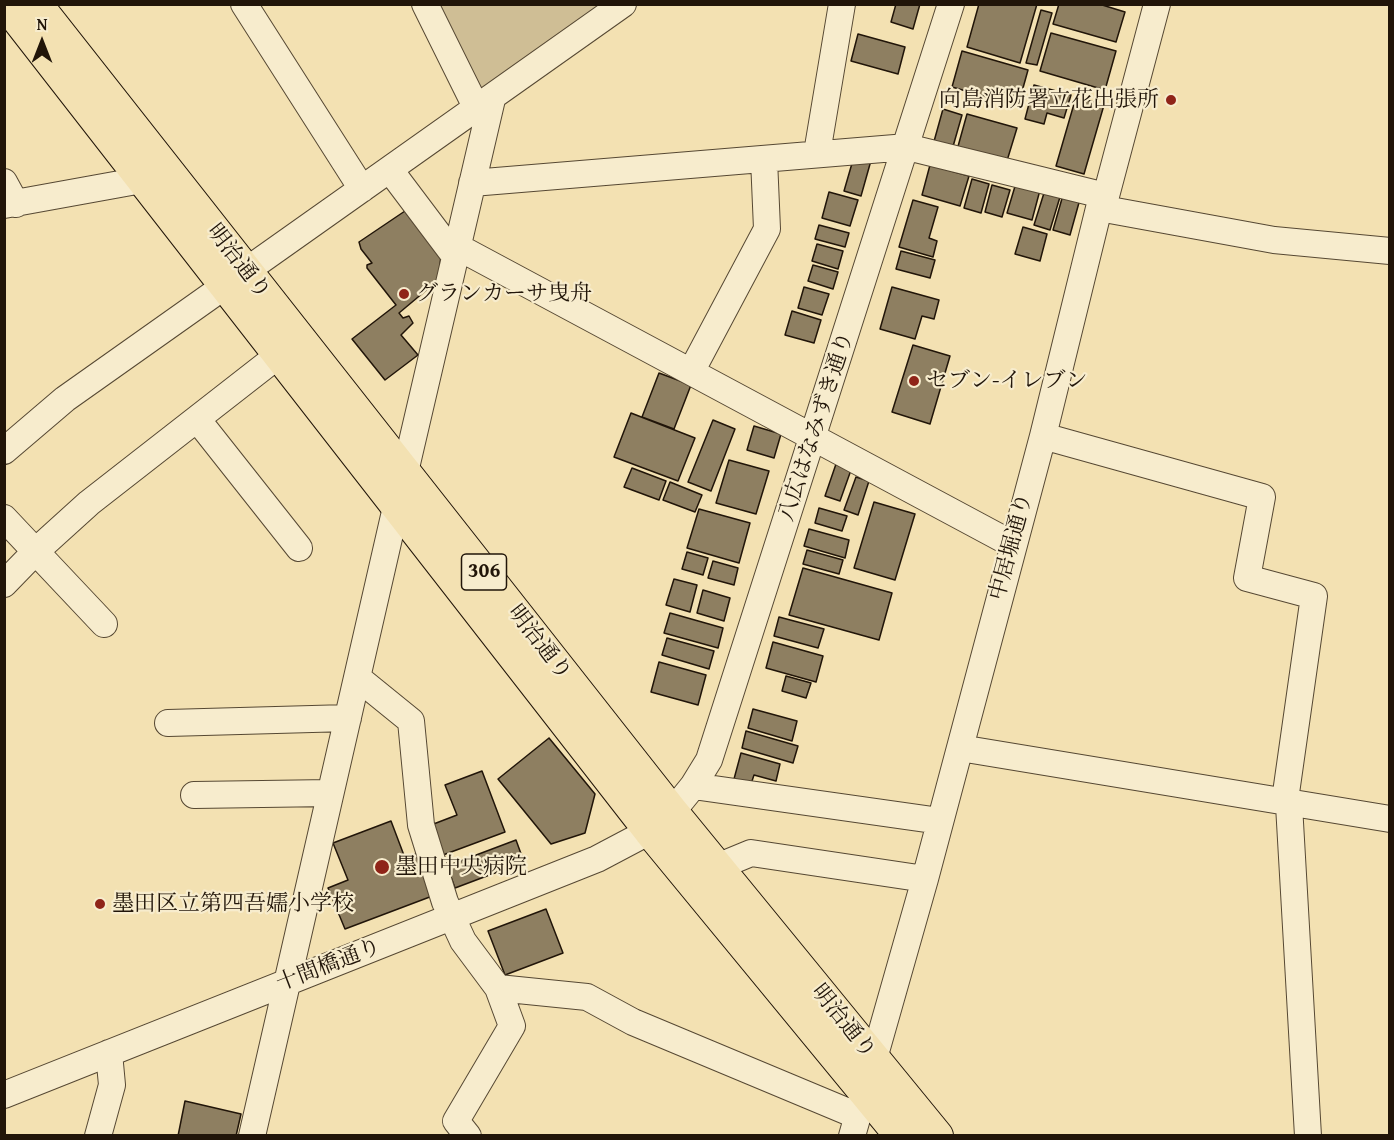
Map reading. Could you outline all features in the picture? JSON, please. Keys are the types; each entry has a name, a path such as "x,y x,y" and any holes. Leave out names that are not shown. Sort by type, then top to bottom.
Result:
{"main road":[{"name":"明治通り","path":"6,4 142,180 236,278 405,472 661,821 858,1114 902,1136"},
{"name":"明治通り","path":"36,4 236,278 280,354 397,503 661,821 717,867 937,1136"}],"street":[{"path":"243,4 362,189"},
{"path":"405,472 472,183 484,104 425,4"},
{"path":"9,435 65,399 623,4"},
{"path":"817,153 842,4"},
{"name":"八広はなみずき通り","path":"661,821 693,786 709,760 814,438 951,4"},
{"name":"中居堀通り","path":"858,1114 925,879 1157,4"},
{"path":"472,183 906,147 1103,202 1274,240 1389,250"},
{"path":"691,372 767,229 764,159"},
{"path":"390,170 455,250 691,372 1012,544"},
{"path":"8,197 142,180"},
{"path":"4,584 36,551 89,503 280,354"},
{"path":"197,419 299,548"},
{"path":"1043,436 1262,497 1247,578 1314,596 1287,793 1308,1136"},
{"path":"252,1136 397,503"},
{"path":"4,518 104,624"},
{"path":"358,678 411,721 421,825 452,918 463,941 498,988 512,1026 456,1121 468,1136"},
{"path":"168,723 348,718"},
{"path":"960,748 1289,805 1389,819"},
{"path":"693,786 940,821"},
{"path":"194,795 330,793"},
{"name":"十間橋通り","path":"4,1095 597,860 661,821"},
{"path":"717,867 752,853 925,879"},
{"path":"498,988 587,997 633,1022 858,1114"},
{"path":"98,1136 112,1085 109,1053"}],"shaded area":[{"path":"435,5 604,5 480,91"}],"building":[{"path":"896,4 920,4 913,29 891,22"},
{"path":"979,4 1037,4 1020,63 967,47"},
{"path":"1059,4 1099,4 1125,12 1116,42 1053,24"},
{"path":"1041,10 1052,13 1037,65 1026,63"},
{"path":"1051,33 1116,51 1105,90 1040,71"},
{"path":"858,34 905,47 898,74 851,61"},
{"path":"962,51 1028,70 1018,106 952,87"},
{"path":"1034,85 1071,95 1064,118 1047,113 1044,124 1025,119"},
{"path":"1076,97 1104,105 1084,174 1056,166"},
{"path":"943,109 962,115 952,150 933,145"},
{"path":"967,114 1017,128 1006,164 957,150"},
{"path":"855,153 872,157 861,196 844,191"},
{"path":"930,165 969,176 960,206 922,195"},
{"path":"972,179 989,184 981,213 964,208"},
{"path":"1016,183 1040,190 1032,220 1007,213"},
{"path":"992,185 1010,190 1002,217 985,212"},
{"path":"829,192 858,200 850,226 822,218"},
{"path":"1044,193 1060,197 1050,230 1034,225"},
{"path":"1063,195 1080,199 1070,235 1053,230"},
{"path":"913,200 938,207 929,238 937,241 933,257 899,247"},
{"name":"グランカーサ曳舟","path":"405,211 441,256 439,274 436,282 399,313 403,318 409,316 413,323 401,335 418,355 385,380 352,339 396,305 367,268 367,265 372,263 361,249 359,242"},
{"path":"819,225 849,233 845,247 815,239"},
{"path":"1023,227 1047,234 1040,261 1015,254"},
{"path":"817,244 843,251 838,269 812,261"},
{"path":"901,251 935,260 930,278 896,269"},
{"path":"813,265 838,272 833,289 808,281"},
{"path":"804,287 829,294 822,315 798,308"},
{"path":"892,287 939,300 934,319 922,316 915,339 880,329"},
{"path":"792,311 821,320 814,343 785,335"},
{"path":"913,345 950,356 930,424 892,412"},
{"path":"659,373 691,385 674,429 642,417"},
{"path":"631,413 695,438 678,481 614,457"},
{"path":"713,420 735,429 711,491 688,482"},
{"path":"754,426 781,434 774,458 747,450"},
{"path":"729,460 769,471 756,514 716,503"},
{"path":"836,464 851,470 840,501 825,496"},
{"path":"632,468 666,481 659,500 624,487"},
{"path":"856,477 869,481 858,515 844,510"},
{"path":"670,482 702,495 695,512 663,500"},
{"path":"874,502 915,514 895,580 854,568"},
{"path":"819,508 847,516 842,531 815,523"},
{"path":"699,509 750,523 739,563 687,548"},
{"path":"809,529 849,540 845,558 804,546"},
{"path":"807,550 843,560 839,574 803,564"},
{"path":"687,552 708,558 703,575 682,569"},
{"path":"713,561 738,568 734,585 708,578"},
{"path":"803,568 892,593 879,640 789,615"},
{"path":"674,579 697,585 690,612 666,605"},
{"path":"703,590 730,598 724,621 697,613"},
{"path":"670,613 723,628 718,648 664,633"},
{"path":"779,617 824,629 818,648 774,636"},
{"path":"667,638 714,651 709,669 662,655"},
{"path":"773,642 823,656 816,682 766,668"},
{"path":"659,662 706,675 698,705 651,692"},
{"path":"786,676 811,683 806,698 782,691"},
{"path":"753,709 797,721 792,741 748,728"},
{"path":"746,731 798,746 793,763 742,748"},
{"path":"549,738 595,794 585,833 551,844 498,779"},
{"path":"741,753 780,764 776,781 754,775 751,784 734,779"},
{"path":"482,771 505,832 443,855 431,825 457,815 445,785"},
{"path":"391,821 405,858 419,853 435,895 345,929 328,888 348,880 333,843"},
{"path":"516,840 524,862 455,888 447,866"},
{"path":"546,909 563,953 505,975 488,931"},
{"path":"185,1101 241,1114 236,1136 178,1136"}],"place":[{"name":"向島消防署立花出張所","path":"1171,100"},
{"name":"グランカーサ曳舟","path":"404,294"},
{"name":"セブン-イレブン","path":"914,381"},
{"name":"墨田中央病院","path":"382,867"},
{"name":"墨田区立第四吾嬬小学校","path":"100,904"}]}
